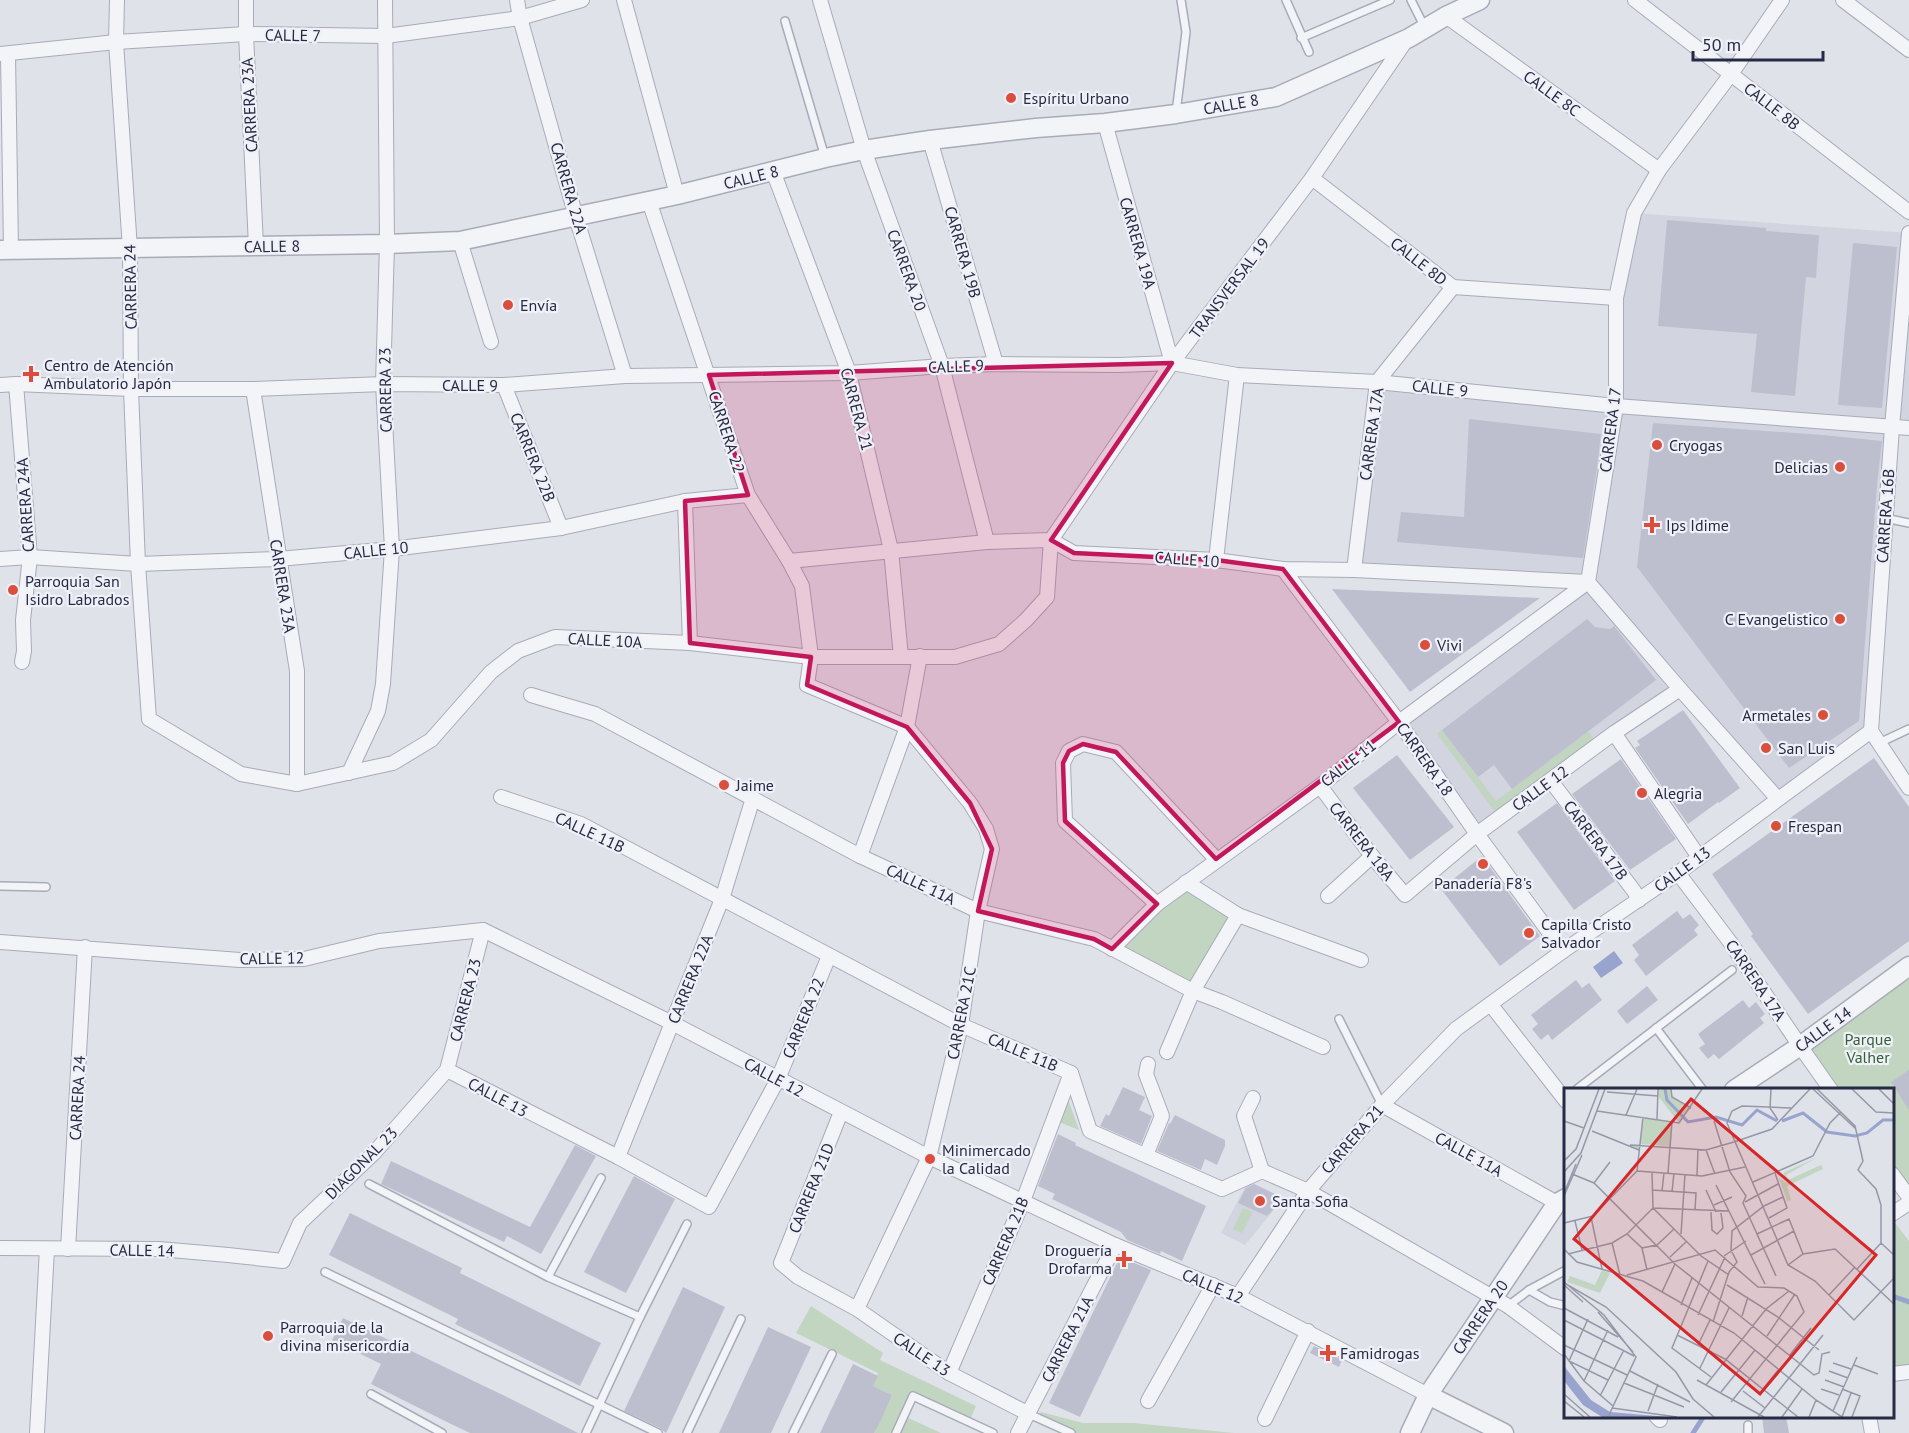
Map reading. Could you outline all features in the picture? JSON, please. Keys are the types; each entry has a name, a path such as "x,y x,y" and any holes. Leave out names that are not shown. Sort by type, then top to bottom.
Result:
{"street":[{"name":"CARRERA 24","path":"117,0 116,42 130,249 131,389 138,564 149,719"},
{"name":"CARRERA 23A","path":"246,0 256,246"},
{"name":"CARRERA 23","path":"349,773 378,711 383,684 392,549 383,384 387,244 385,0"},
{"name":"CARRERA 22A","path":"517,0 520,18 576,217 625,376"},
{"name":"CALLE 7","path":"4,54 116,42 246,34 386,36 520,18 582,0"},
{"path":"624,0 677,195"},
{"name":"CARRERA 20","path":"820,0 864,150 942,366 987,542"},
{"name":"CALLE 8","path":"5,250 460,241 677,195 864,150 930,140 1176,114 1276,97 1408,38 1480,0"},
{"name":"CALLE 8B","path":"1635,0 1909,212"},
{"name":"CARRERA 17","path":"1588,582 1616,406 1616,298 1634,213 1659,170 1731,74 1782,0"},
{"path":"1843,0 1909,50"},
{"name":"CALLE 8C","path":"1446,16 1659,170"},
{"name":"TRANSVERSAL 19","path":"1051,540 1172,363 1312,178 1408,38"},
{"path":"4,54 5,250"},
{"name":"CARRERA 19A","path":"1105,123 1172,363"},
{"name":"CARRERA 19B","path":"930,140 996,364"},
{"name":"CARRERA 21","path":"773,171 849,373 891,550 901,657"},
{"name":"CALLE 8D","path":"1312,178 1453,287 1616,298"},
{"name":"CARRERA 22","path":"649,201 748,495 802,586 811,657"},
{"name":"CARRERA 16B","path":"1871,731 1885,518 1909,233"},
{"path":"460,241 491,342"},
{"name":"CARRERA 17A","path":"1354,570 1377,382 1453,287"},
{"name":"CALLE 9","path":"0,385 131,389 253,389 383,384 504,385 625,376 849,373 996,364 1172,363 1237,375 1377,382 1616,406 1909,428"},
{"path":"1216,560 1237,375"},
{"name":"CARRERA 24A","path":"16,384 30,557 23,620 22,662"},
{"name":"CARRERA 22B","path":"504,385 561,528"},
{"name":"CARRERA 23A","path":"253,389 297,671 297,784"},
{"name":"CALLE 10","path":"0,559 30,557 138,564 278,559 392,549 561,528 685,501 748,495"},
{"path":"685,501 690,644"},
{"name":"CALLE 10","path":"789,561 987,542 1051,540 1074,553 1216,560 1283,569 1354,570 1588,582"},
{"name":"CALLE 10A","path":"149,719 241,774 297,784 393,763 431,740 491,672 518,651 555,637 690,644 811,657 955,657 999,644 1047,597 1051,540"},
{"name":"CARRERA 18","path":"1283,569 1399,722 1563,951"},
{"path":"1588,582 1778,799"},
{"name":"CALLE 11","path":"1112,949 1157,904 1216,859 1320,786 1399,722 1588,582"},
{"path":"860,856 907,727 920,656"},
{"path":"811,657 807,685 907,727"},
{"name":"CALLE 12","path":"1405,895 1477,834 1614,733 1680,689"},
{"name":"CALLE 11A","path":"531,695 595,714 860,856 978,911 1094,939 1193,992 1222,1002 1323,1047"},
{"name":"CARRERA 21C","path":"857,1309 929,1157 961,1026 978,911 992,849 986,829 970,803 907,727"},
{"path":"1871,731 1909,788"},
{"name":"CALLE 13","path":"1491,1005 1563,951 1678,873 1871,731"},
{"path":"1614,733 1699,857"},
{"path":"1157,904 1065,821 1064,763 1069,751 1083,744 1116,752 1216,859"},
{"name":"CARRERA 17B","path":"1551,781 1639,900"},
{"name":"CARRERA 18A","path":"1320,786 1372,856 1405,895"},
{"name":"CALLE 11B","path":"501,797 581,824 961,1026 1071,1073 1090,1131 1222,1189 1262,1171"},
{"name":"CARRERA 22A","path":"618,1157 722,900 753,798"},
{"path":"1328,896 1372,856"},
{"name":"CARRERA 17A","path":"1678,873 1730,942 1830,1088"},
{"path":"1186,882 1238,915 1360,960"},
{"path":"1167,1052 1193,992 1238,915"},
{"name":"CARRERA 23","path":"447,1070 483,930"},
{"name":"CALLE 12","path":"0,942 240,960 304,959 379,941 483,930 672,1023 929,1157 1115,1245 1238,1296 1504,1433"},
{"name":"CARRERA 24","path":"68,1249 85,947"},
{"name":"CARRERA 22","path":"709,1207 778,1079 829,956"},
{"name":"CALLE 14","path":"1736,1088 1800,1046 1909,966"},
{"path":"1491,1005 1564,1098"},
{"name":"CARRERA 21","path":"1238,1296 1308,1191 1382,1105 1456,1029 1491,1005"},
{"path":"1146,1155 1162,1116 1146,1074 1148,1064"},
{"name":"CALLE 13","path":"447,1070 618,1157 709,1207"},
{"name":"DIAGONAL 23","path":"283,1261 300,1223 373,1154 447,1070"},
{"name":"CARRERA 21B","path":"949,1373 1023,1201 1071,1073"},
{"path":"1253,1098 1244,1116 1262,1171 1308,1191 1500,1302 1564,1348"},
{"name":"CALLE 11A","path":"1382,1105 1561,1201"},
{"name":"CARRERA 21D","path":"781,1263 841,1112"},
{"path":"1894,1175 1909,1197"},
{"name":"CARRERA 20","path":"1410,1433 1428,1395 1500,1302 1561,1201"},
{"path":"1894,1213 1909,1203"},
{"name":"CARRERA 21A","path":"1018,1433 1115,1245"},
{"name":"CALLE 14","path":"0,1248 159,1250 283,1261"},
{"path":"37,1433 47,1249"},
{"name":"CALLE 13","path":"781,1263 798,1277 857,1309 949,1373 1029,1414"},
{"path":"1148,1401 1213,1285"},
{"path":"1265,1419 1308,1331"},
{"path":"1894,1374 1909,1372"},
{"path":"1869,1418 1872,1433"}],"lane":[{"path":"1176,114 1186,32 1181,0"},
{"path":"1286,0 1309,52"},
{"path":"1301,38 1390,0"},
{"path":"1411,0 1425,28"},
{"path":"785,21 825,158"},
{"path":"1885,518 1909,523"},
{"path":"1879,743 1909,729"},
{"path":"0,886 46,887"},
{"path":"1578,1088 1732,970"},
{"path":"1338,1019 1382,1105"},
{"path":"1656,1028 1702,1088"},
{"path":"548,1277 601,1178"},
{"path":"369,1184 548,1277 640,1317"},
{"path":"586,1433 640,1317 687,1224"},
{"path":"1500,1302 1529,1290 1564,1271"},
{"path":"325,1272 658,1433"},
{"path":"1529,1290 1550,1302 1564,1306"},
{"path":"687,1433 741,1318"},
{"path":"793,1433 832,1354"},
{"path":"370,1394 442,1433"},
{"path":"896,1433 914,1396 991,1433"},
{"name":"CALLE 13","path":"1029,1414 1071,1433"}],"highlighted area":[{"path":"1172,363 1051,540 1074,553 1216,560 1283,569 1399,722 1216,859 1116,752 1083,744 1069,751 1063,763 1065,821 1157,904 1112,949 1094,939 978,911 992,849 970,803 907,727 807,685 811,657 690,643 685,501 748,495 709,375"}],"shaded area":[{"path":"1634,213 1909,233 1909,428 1892,427 1871,731 1778,799 1680,689 1477,834 1399,722 1587,582 1354,570 1377,382 1616,406 1616,298"},
{"path":"1248,1181 1284,1198 1245,1245 1221,1233"}],"green space":[{"path":"1442,730 1496,801 1588,731 1594,739 1496,813 1437,734"},
{"path":"1186,882 1238,915 1193,991 1112,949"},
{"name":"Parque Valher","path":"1909,966 1909,1197 1894,1175 1894,1088 1830,1088 1800,1046"},
{"path":"1068,1099 1079,1130 1059,1122"},
{"path":"1243,1208 1253,1212 1242,1233 1233,1229"},
{"path":"1894,1222 1909,1241 1909,1372 1894,1374"},
{"path":"811,1306 883,1353 880,1360 976,1406 969,1422 914,1396 904,1416 941,1433 874,1433 892,1395 873,1386 878,1373 796,1333"},
{"path":"1041,1412 1083,1423 1134,1423 1234,1433 1071,1433 1037,1418"}],"water":[{"path":"1614,951 1623,963 1601,978 1593,967"}],"building":[{"path":"1667,220 1819,235 1816,278 1806,277 1795,396 1751,392 1757,334 1658,326"},
{"path":"1853,243 1897,247 1882,408 1838,405"},
{"path":"1469,419 1601,434 1583,558 1397,542 1401,512 1464,517"},
{"path":"1653,423 1882,441 1859,721 1789,768 1637,567"},
{"name":"Vivi","path":"1332,589 1540,598 1410,692"},
{"path":"1587,619 1595,627 1610,629 1614,626 1656,680 1512,789 1494,765 1478,777 1442,730"},
{"path":"1683,710 1740,788 1688,824 1635,748 1640,745 1637,741"},
{"path":"1397,755 1454,827 1410,860 1353,788"},
{"path":"1874,758 1909,807 1909,941 1808,1014 1751,936 1753,934 1712,874"},
{"path":"1621,759 1676,839 1630,870 1572,794"},
{"path":"1557,803 1615,881 1574,910 1517,832"},
{"path":"1482,856 1540,936 1500,966 1441,889"},
{"path":"1677,911 1683,919 1690,914 1699,925 1694,930 1698,935 1646,976 1634,960 1639,955 1632,945"},
{"path":"1576,980 1582,988 1589,983 1602,1000 1552,1040 1548,1034 1541,1040 1532,1029 1538,1024 1531,1015"},
{"path":"1647,986 1658,1000 1627,1024 1617,1011"},
{"path":"1743,1000 1749,1008 1756,1002 1765,1014 1760,1018 1764,1023 1719,1059 1714,1054 1708,1059 1699,1048 1705,1044 1698,1034"},
{"path":"1909,1070 1909,1110 1891,1082"},
{"path":"1123,1087 1145,1097 1139,1110 1152,1116 1141,1144 1100,1126 1106,1114 1109,1116"},
{"path":"1175,1115 1225,1140 1225,1146 1217,1165 1205,1159 1201,1170 1157,1151"},
{"path":"1058,1134 1076,1143 1075,1145 1206,1206 1182,1261 1161,1251 1160,1254 1127,1240 1121,1232 1052,1199 1055,1194 1038,1186"},
{"path":"575,1145 596,1156 541,1254 507,1236 504,1242 381,1184 391,1161 530,1227"},
{"path":"634,1176 675,1199 626,1293 584,1272"},
{"name":"Santa Sofia","path":"1254,1184 1283,1198 1267,1216 1238,1203 1246,1188"},
{"path":"350,1213 462,1268 460,1273 601,1343 580,1386 455,1324 458,1319 329,1255"},
{"path":"1120,1257 1151,1270 1080,1417 1049,1403"},
{"path":"683,1287 725,1307 666,1433 624,1411"},
{"path":"343,1318 578,1433 470,1433 451,1424 371,1384 381,1364 332,1340"},
{"path":"768,1327 811,1347 771,1433 719,1433"},
{"path":"1314,1346 1342,1360 1339,1367 1310,1353"},
{"path":"853,1364 878,1376 873,1386 892,1395 880,1422 874,1433 820,1433"},
{"path":"1762,1418 1786,1418 1789,1433 1764,1433"}],"waterway":[{"path":"1894,1297 1909,1302"},
{"path":"1693,1433 1703,1418"}],"place":[{"name":"Espíritu Urbano","path":"1011,98"},
{"name":"Envía","path":"508,305"},
{"name":"Centro de Atención Ambulatorio Japón","path":"31,374"},
{"name":"Cryogas","path":"1657,445"},
{"name":"Delicias","path":"1840,467"},
{"name":"Ips Idime","path":"1652,525"},
{"name":"Parroquia San Isidro Labrados","path":"13,590"},
{"name":"C Evangelistico","path":"1840,619"},
{"name":"Vivi","path":"1425,645"},
{"name":"Armetales","path":"1823,715"},
{"name":"San Luis","path":"1766,748"},
{"name":"Jaime","path":"724,785"},
{"name":"Alegria","path":"1642,793"},
{"name":"Frespan","path":"1776,826"},
{"name":"Panadería F8's","path":"1483,864"},
{"name":"Capilla Cristo Salvador","path":"1529,933"},
{"name":"Minimercado la Calidad","path":"930,1159"},
{"name":"Santa Sofia","path":"1260,1201"},
{"name":"Droguería Drofarma","path":"1124,1259"},
{"name":"Parroquia de la divina misericordía","path":"268,1336"},
{"name":"Famidrogas","path":"1328,1353"}]}
